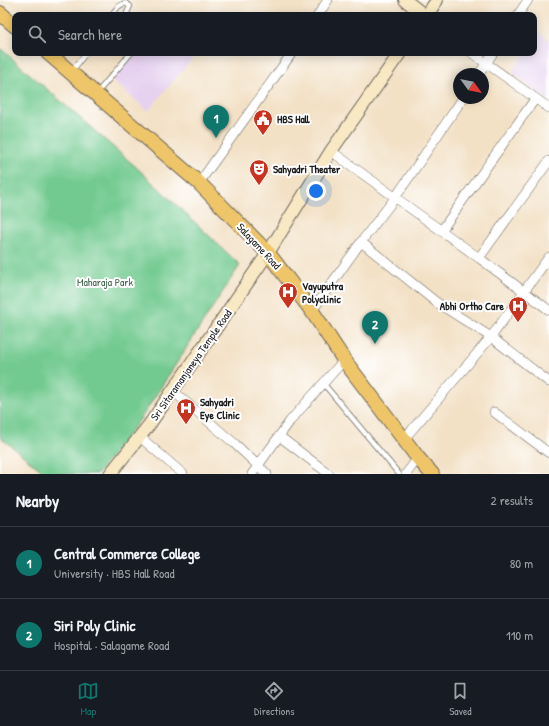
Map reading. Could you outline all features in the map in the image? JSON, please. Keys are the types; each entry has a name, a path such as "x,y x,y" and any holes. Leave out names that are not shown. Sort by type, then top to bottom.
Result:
{"main road":[{"path":"0,13 12,23"},
{"name":"Salagame Road","path":"51,56 199,183 268,253 312,311 344,360 418,458 432,474"}],"street":[{"path":"320,12 328,0"},
{"path":"405,0 420,12"},
{"path":"429,12 437,0"},
{"path":"520,12 528,0"},
{"path":"199,183 290,56"},
{"name":"Sri Sitaramanjaneya Temple Road","path":"110,474 140,437 173,391 268,253 331,151 398,56"},
{"path":"476,56 549,108"},
{"path":"484,68 491,56"},
{"path":"441,231 535,99"},
{"path":"312,311 361,242 395,198 459,104"},
{"path":"331,151 549,310"},
{"path":"479,258 549,161"},
{"path":"361,242 436,302 490,336 549,382"},
{"path":"404,439 490,336 549,257"},
{"path":"252,474 290,421 344,360"},
{"path":"173,391 267,474"},
{"path":"494,412 549,454"},
{"path":"279,436 329,474"},
{"path":"140,437 183,474"},
{"path":"406,474 418,458"}],"lane":[{"path":"114,12 119,6 125,3 130,6 127,12"},
{"path":"71,73 85,56"},
{"path":"96,94 128,56"},
{"path":"323,383 399,474"}],"shaded area":[{"path":"539,32 549,40 549,101 512,72 523,56 537,56 537,35"},
{"path":"133,56 194,56 148,111 112,80"}],"green space":[{"name":"Maharaja Park","path":"0,48 136,167 240,265 141,418 98,474 46,474 0,437"}],"place":[{"name":"HBS Hall","path":"263,136"},
{"name":"Central Commerce College","path":"216,138"},
{"name":"Sahyadri Theater","path":"259,186"},
{"name":"Vayuputra Polyclinic","path":"288,309"},
{"name":"Abhi Ortho Care","path":"518,323"},
{"name":"Siri Poly Clinic","path":"375,344"},
{"name":"Sahyadri Eye Clinic","path":"186,425"}]}
